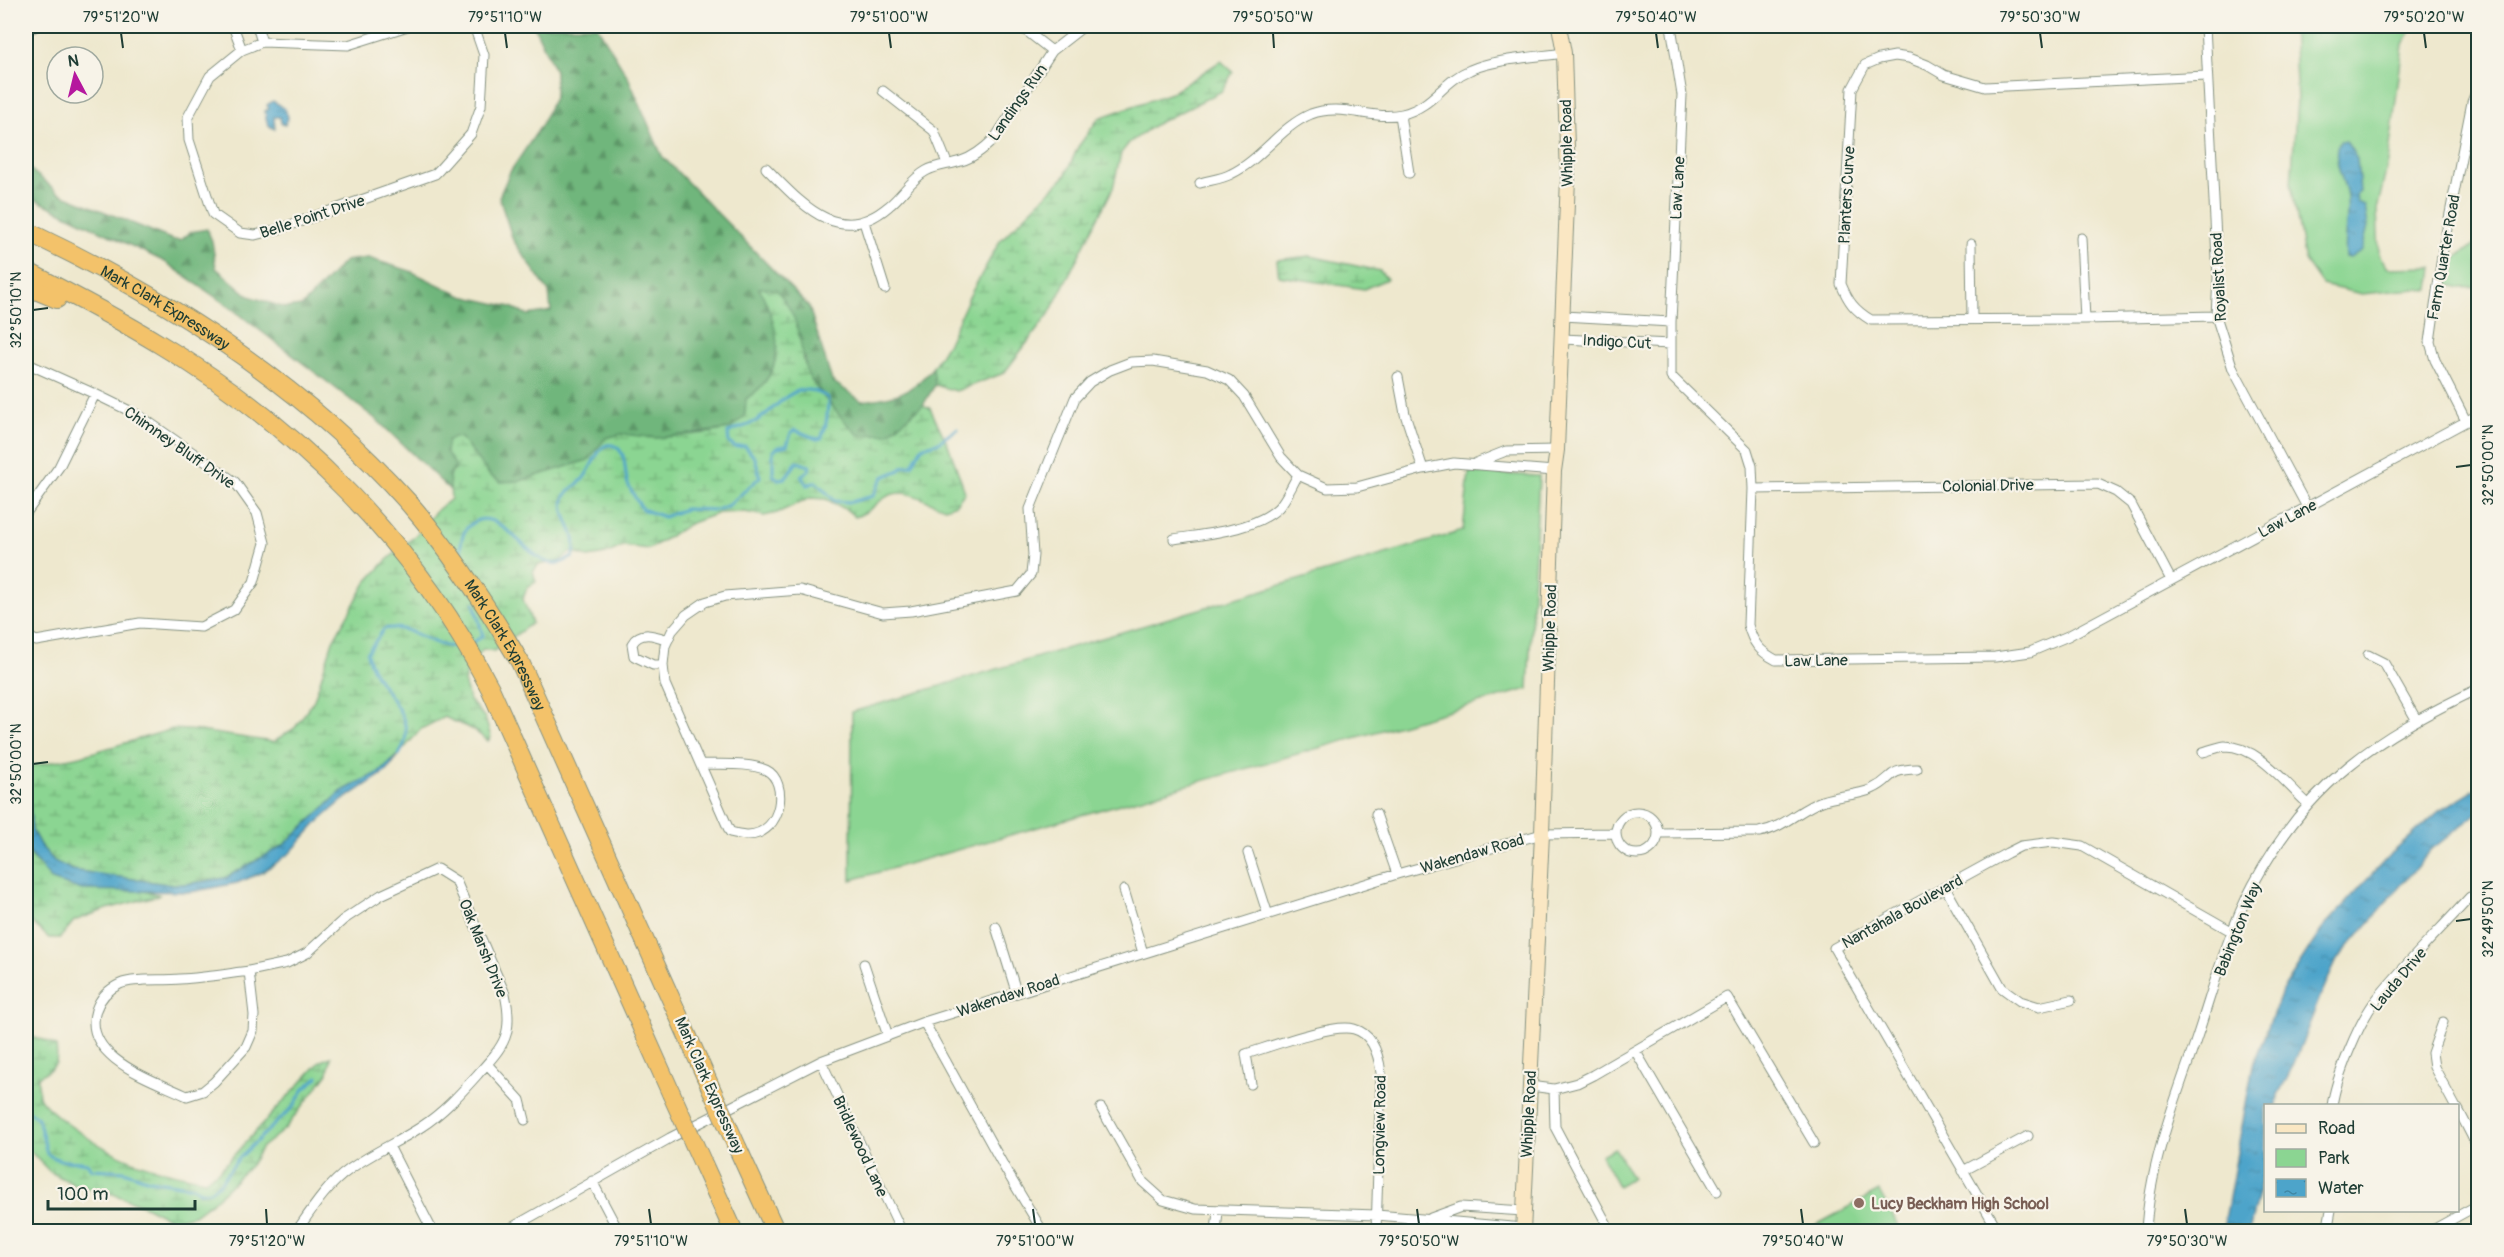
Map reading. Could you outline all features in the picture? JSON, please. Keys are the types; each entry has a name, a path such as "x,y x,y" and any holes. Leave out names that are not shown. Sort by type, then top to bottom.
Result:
{"highway":[{"name":"Mark Clark Expressway","path":"26,231 156,299 195,323 281,383 340,434 408,502 450,555 520,662 776,1232"},
{"name":"Mark Clark Expressway","path":"26,271 163,346 242,400 283,432 321,465 380,526 429,588 474,656 490,688 734,1232"},
{"path":"26,286 163,346"}],"main road":[{"name":"Whipple Road","path":"1523,1230 1542,834 1554,471 1557,450 1568,178 1564,53 1560,26"}],"street":[{"path":"26,30 38,26"},
{"path":"233,26 242,50"},
{"path":"256,26 262,42"},
{"name":"Belle Point Drive","path":"408,26 348,45 262,42 242,50 210,76 188,117 189,140 213,214 240,233 255,235 279,230 435,174 471,134 481,106 484,55 474,26"},
{"path":"1020,26 1052,51"},
{"name":"Landings Run","path":"864,222 890,206 925,172 970,157 984,149 995,138 1052,51 1084,26"},
{"name":"Law Lane","path":"1671,26 1682,95 1671,322 1671,376 1747,450 1752,466 1753,489 1748,625 1752,642 1762,652 1776,660 1995,657 2030,652 2068,636 2478,415"},
{"name":"Royalist Road","path":"2205,26 2218,278 2216,316 2233,369 2307,507"},
{"path":"1200,183 1229,176 1295,123 1312,114 1331,110 1351,110 1381,115 1400,115 1422,108 1456,78 1471,69 1564,53"},
{"name":"Planters Curve","path":"2206,76 1985,87 1944,75 1909,58 1895,56 1865,65 1852,89 1841,284 1849,303 1871,320 2216,316"},
{"name":"Farm Quarter Road","path":"2466,422 2435,360 2430,342 2443,249 2472,102 2478,87"},
{"path":"883,91 934,131 947,163"},
{"path":"1400,115 1409,173"},
{"path":"766,168 804,207 816,214 831,221 846,224 864,222 885,289"},
{"path":"2081,238 2085,319"},
{"path":"1971,244 1971,318"},
{"name":"Indigo Cut","path":"1563,316 1671,322"},
{"name":"Indigo Cut","path":"1562,339 1671,344"},
{"path":"702,764 754,767 768,771 776,779 779,806 777,819 764,831 748,835 730,832 665,684 663,665 668,640 672,631 686,615 705,602 725,596 800,591 883,613 911,611 1017,591 1031,574 1033,555 1030,509 1075,398 1090,382 1110,370 1131,362 1153,361 1207,370 1229,380 1244,396 1281,457 1298,475 1328,488 1357,487 1454,463 1554,471"},
{"name":"Chimney Bluff Drive","path":"26,363 140,416 235,482 257,513 264,543 254,582 234,610 201,627 140,623 36,641 26,635"},
{"path":"1398,377 1405,414 1423,469"},
{"path":"26,513 59,466 95,394"},
{"path":"1474,464 1506,451 1557,450"},
{"path":"1174,539 1256,522 1279,507 1298,475"},
{"name":"Colonial Drive","path":"1753,489 2098,484 2116,492 2131,504 2171,580"},
{"path":"663,665 653,665 634,656 632,644 636,637 650,634 668,640"},
{"path":"2368,656 2384,663 2416,719"},
{"name":"Babington Way","path":"2146,1232 2147,1209 2165,1130 2233,932 2253,885 2307,803 2339,773 2370,749 2416,719 2478,689"},
{"path":"2203,752 2224,746 2243,748 2257,757 2307,803"},
{"path":"1659,833 1775,829 1821,801 1873,789 1890,774 1899,770 1917,769"},
{"path":"1638,812 1650,816 1658,826 1659,833 1653,847 1641,854 1633,854 1621,846 1616,833 1620,820 1625,815 1638,812"},
{"path":"1376,814 1396,874"},
{"name":"Wakendaw Road","path":"504,1232 592,1181 821,1061 924,1022 1016,991 1396,874 1542,834 1616,833"},
{"name":"Nantahala Boulevard","path":"1998,1232 1834,948 2021,846 2053,842 2082,846 2233,932"},
{"path":"1248,853 1268,915"},
{"name":"Oak Marsh Drive","path":"249,971 253,992 253,1031 246,1047 203,1091 187,1096 122,1065 102,1047 94,1033 94,1018 99,1004 107,991 122,983 183,979 249,971 287,963 307,953 344,920 381,895 437,869 456,881 505,993 509,1009 508,1029 500,1051 451,1105 422,1127 350,1169 335,1181 296,1232"},
{"path":"1945,887 2002,988 2020,1001 2039,1006 2072,1000"},
{"path":"1124,890 1143,953"},
{"name":"Lauda Drive","path":"2332,1104 2335,1087 2349,1051 2375,1001 2470,897"},
{"path":"996,927 1016,991"},
{"path":"864,964 888,1036"},
{"path":"1530,1086 1554,1089 1577,1083 1636,1052 1727,997 1814,1143"},
{"path":"924,1022 1043,1232"},
{"path":"2443,1022 2432,1053 2434,1066 2454,1104"},
{"name":"Longview Road","path":"1251,1084 1246,1054 1334,1029 1354,1029 1369,1039 1378,1054 1382,1073 1376,1232"},
{"path":"1636,1052 1717,1191"},
{"name":"Bridlewood Lane","path":"821,1061 902,1232"},
{"path":"487,1064 520,1100 525,1120"},
{"path":"1554,1089 1555,1127 1611,1232"},
{"path":"1101,1108 1143,1182 1163,1200 1195,1209 1218,1211 1377,1215 1523,1230"},
{"path":"2459,1113 2478,1148"},
{"path":"1963,1171 2028,1136"},
{"path":"389,1146 433,1232"},
{"path":"592,1181 619,1232"},
{"path":"2429,1232 2478,1205"},
{"path":"1426,1220 1461,1207 1524,1211"},
{"path":"1216,1232 1218,1211"},
{"path":"2327,1232 2331,1212"}],"green space":[{"path":"534,26 597,26 628,77 662,156 809,307 832,381 862,401 902,393 918,383 933,367 935,385 923,405 888,434 859,435 847,425 806,373 805,358 759,288 767,303 776,333 775,362 760,388 746,399 745,416 730,429 657,438 622,434 606,438 588,460 520,481 501,482 490,476 461,438 455,470 449,475 451,491 377,420 231,308 165,262 26,195 26,166 59,193 173,240 181,240 191,232 207,229 212,241 216,268 249,296 285,308 302,306 345,261 368,258 410,271 462,296 511,307 528,315 551,311 549,292 513,240 499,197 510,172 541,126 555,95 555,71"},
{"path":"2293,26 2414,26 2403,44 2388,162 2377,210 2379,255 2388,268 2433,267 2430,290 2413,289 2362,294 2322,285 2305,261 2291,184 2297,101"},
{"path":"1221,61 1233,72 1222,91 1156,124 1129,143 1121,153 1113,188 1049,314 1004,373 956,391 935,385 933,367 949,341 969,297 1000,241 1065,176 1078,147 1099,118 1171,93"},
{"path":"2478,243 2478,287 2461,288 2446,284 2450,269 2456,259"},
{"path":"1310,256 1380,271 1387,279 1364,289 1279,276 1277,260"},
{"path":"759,288 776,289 784,300 795,319 806,370 814,385 859,435 888,434 923,405 930,408 949,447 965,492 956,504 945,508 914,495 898,493 883,499 867,512 855,517 826,499 810,498 777,513 764,516 745,512 719,513 689,524 649,549 623,546 606,554 588,557 571,552 559,561 538,565 533,572 536,582 527,588 523,599 532,623 494,651 483,649 467,671 464,682 470,701 485,718 491,737 488,741 472,729 444,717 421,729 379,772 342,791 284,845 225,878 186,884 167,884 72,870 54,861 40,845 32,830 26,767 81,756 173,729 273,742 295,728 314,700 333,641 366,583 386,561 415,536 436,511 451,499 449,475 455,470 455,465 446,452 448,440 454,437 461,438 490,476 501,482 520,481 588,460 606,438 622,434 657,438 730,429 745,416 746,399 760,388 770,375 775,362 776,333"},
{"path":"1469,472 1539,476 1528,689 851,880 852,712 1463,531"},
{"path":"26,849 36,863 82,890 139,890 160,895 107,909 74,921 60,938 49,938 26,917"},
{"path":"26,1036 44,1040 56,1046 56,1063 38,1077 39,1094 43,1103 50,1110 99,1145 115,1153 148,1166 205,1180 220,1170 321,1061 331,1057 328,1073 285,1129 262,1147 251,1165 217,1198 194,1215 172,1220 147,1207 113,1194 75,1185 50,1172 26,1149"},
{"path":"1615,1148 1632,1178 1618,1186 1601,1155"},
{"path":"1879,1191 1901,1231 1805,1231"}],"water":[{"path":"273,101 285,109 288,117 285,125 281,123 280,117 274,117 275,129 268,123 265,111 269,109 267,105"},
{"path":"2340,141 2346,141 2357,159 2360,192 2356,194 2357,203 2365,206 2368,226 2362,250 2350,258 2345,257 2347,199 2337,159"},
{"path":"400,753 387,771 342,801 319,821 290,853 263,872 237,883 191,892 82,890 52,880 26,849 26,767 32,830 40,845 54,861 72,870 167,884 186,884 225,878 284,845 342,791 379,772"},
{"path":"2478,787 2478,813 2432,849 2337,960 2293,1066 2278,1095 2277,1104 2264,1104 2264,1169 2249,1231 2223,1231 2253,1065 2282,991 2324,926 2391,854 2439,811"}],"waterway":[{"path":"462,559 461,543 465,531 477,520 487,519 507,530 537,557 547,562 558,563 573,557 574,540 564,513 564,499 567,493 586,476 600,450 608,445 615,446 622,453 628,484 642,509 664,517 685,509 717,510 729,505 760,477 755,458 745,446 735,447 729,443 728,433 754,422 787,396 796,392 805,390 816,392 828,398 822,438 817,439 795,430 791,433 787,445 773,451 773,475 778,479 785,478 797,462 810,466 809,470 801,476 807,485 816,482 835,501 851,502 873,496 883,477 902,467 912,465 922,447 937,443 957,429"},
{"path":"472,643 483,636 474,603"},
{"path":"399,755 405,741 406,728 402,715 371,667 367,653 384,629 394,628 404,629 440,644 460,646"},
{"path":"26,1110 38,1118 47,1154 53,1157 87,1163 91,1169 124,1171 149,1180 193,1187 200,1192 210,1191 220,1183 238,1159 293,1107 304,1089 318,1077"}],"place":[{"name":"Lucy Beckham High School","path":"1859,1203"}]}
